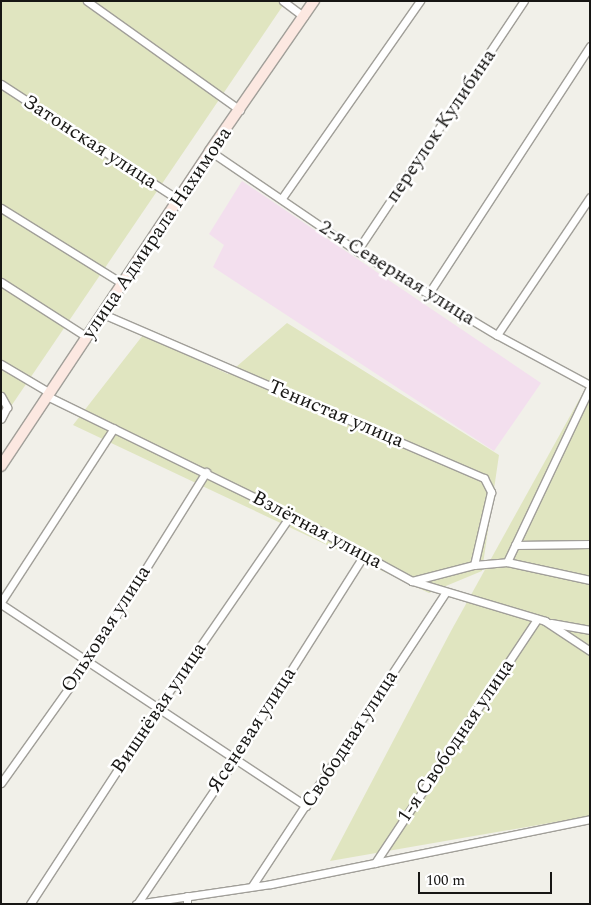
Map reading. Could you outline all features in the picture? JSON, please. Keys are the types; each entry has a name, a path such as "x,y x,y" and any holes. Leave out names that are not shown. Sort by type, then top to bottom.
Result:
{"main road":[{"name":"улица Адмирала Нахимова","path":"1,466 180,200 210,152 314,1"}],"street":[{"path":"86,1 240,110"},
{"path":"283,1 304,17"},
{"path":"282,198 420,1"},
{"name":"переулок Кулибина","path":"357,251 524,1"},
{"path":"429,294 590,46"},
{"name":"Затонская улица","path":"1,84 180,200"},
{"name":"2-я Северная улица","path":"210,152 282,198 357,251 498,335 590,386"},
{"path":"498,335 590,197"},
{"path":"1,208 123,284"},
{"path":"1,282 86,338"},
{"name":"Тенистая улица","path":"102,314 484,478 491,492 474,565"},
{"name":"Взлётная улица","path":"1,364 49,394 114,428 291,514 412,581 545,622 590,651"},
{"path":"508,562 590,386"},
{"path":"1,396 7,407 1,419"},
{"path":"114,428 1,603 157,709 306,806"},
{"name":"Ольховая улица","path":"1,783 88,662 206,472"},
{"name":"Вишнёвая улица","path":"30,904 157,709 291,514"},
{"path":"515,545 590,544"},
{"name":"Ясеневая улица","path":"137,904 235,759 364,555"},
{"path":"412,581 474,565 508,562 590,580"},
{"name":"Свободная улица","path":"252,886 446,592"},
{"name":"1-я Свободная улица","path":"375,863 537,619"},
{"path":"545,622 590,630"},
{"path":"137,904 187,900 590,819"}],"shaded area":[{"path":"242,181 541,383 494,451 213,267 224,245 209,234"}],"green space":[{"path":"1,1 286,1 1,421"},
{"path":"287,323 499,455 482,571 429,593 73,425 143,335 228,374"},
{"path":"590,380 590,816 330,861 451,631"}]}
